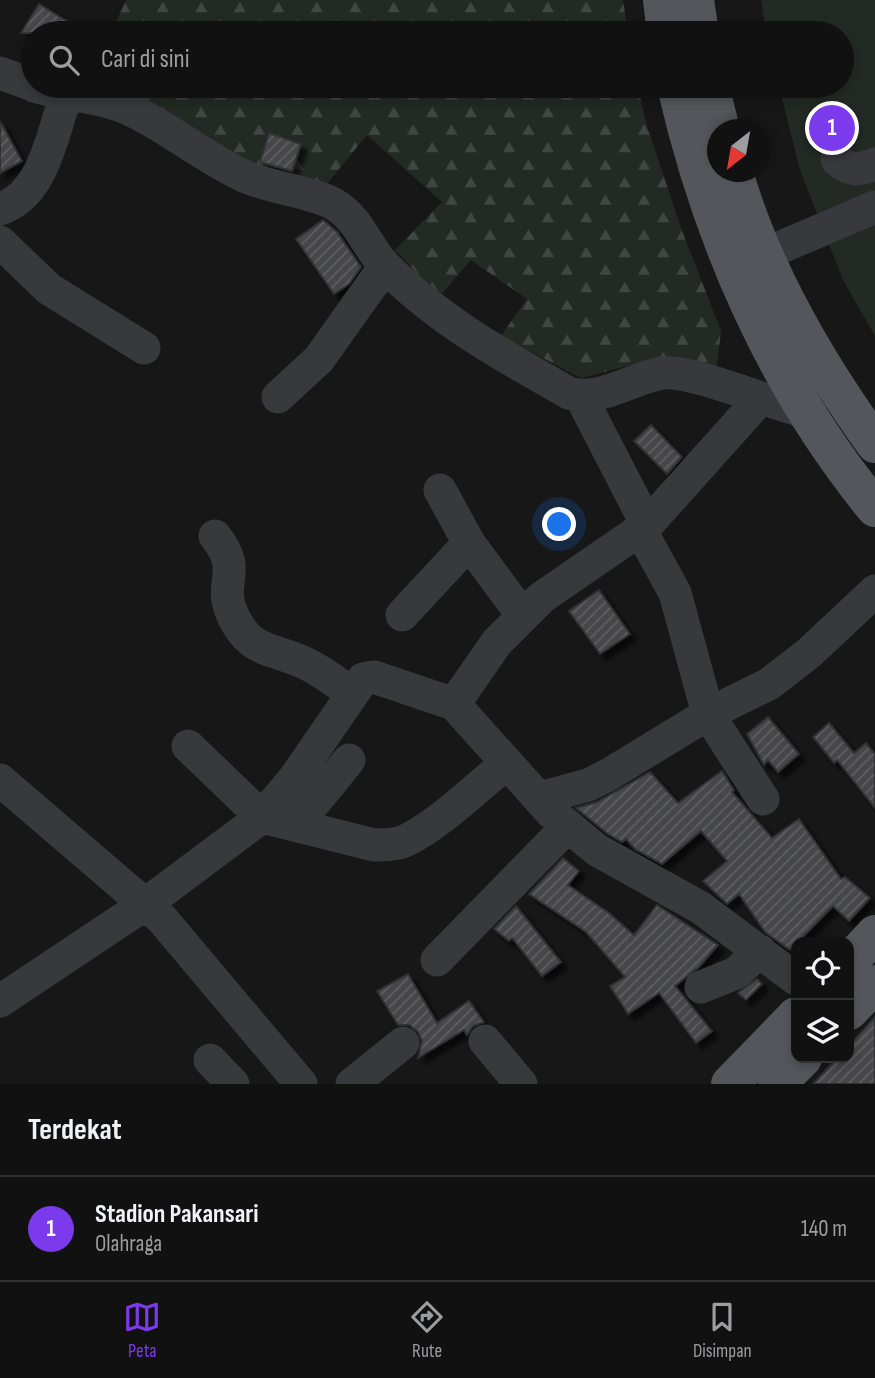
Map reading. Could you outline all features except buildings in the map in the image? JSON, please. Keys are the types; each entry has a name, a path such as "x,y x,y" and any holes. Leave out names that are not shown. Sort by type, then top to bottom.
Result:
{"main road":[{"path":"662,0 665,21"},
{"path":"695,0 698,21"},
{"path":"679,98 690,147 720,239 776,321 840,396 875,444"},
{"path":"713,98 719,119"},
{"path":"738,182 765,254 776,321 806,412 875,508"},
{"path":"854,957 875,934"},
{"path":"854,1006 875,984"},
{"path":"730,1084 791,1021"},
{"path":"777,1084 798,1063"}],"street":[{"path":"0,73 21,81"},
{"path":"0,209 16,202 36,176 82,98 148,119 246,177 334,204 351,217 385,266 494,351 581,397 675,593 708,714 763,799"},
{"path":"837,160 847,169 858,170 875,164"},
{"path":"765,254 875,208"},
{"path":"0,242 41,282 144,348"},
{"path":"278,397 319,359 385,266"},
{"path":"581,397 649,376 677,373 759,400 806,412"},
{"path":"454,704 498,642 523,616 551,592 644,528 759,400"},
{"path":"440,491 469,543 523,616"},
{"path":"215,536 226,549 231,568 226,596 242,631 269,652 306,663 352,693"},
{"path":"402,615 469,543"},
{"path":"540,798 588,785 708,714 769,684 809,653 875,591"},
{"path":"0,1001 147,904 245,827 262,817 294,779 363,679 374,677 454,704 567,827 615,862 701,908 791,975"},
{"path":"188,746 262,817 374,845 405,841 508,763"},
{"path":"296,825 349,760"},
{"path":"0,780 147,904 175,932 301,1084"},
{"path":"437,960 567,827"},
{"path":"701,987 736,972 760,951"},
{"path":"485,1041 521,1084"},
{"path":"352,1084 403,1043"},
{"path":"210,1060 233,1084"}],"green space":[{"path":"126,0 623,0 626,21 116,21"},
{"path":"761,0 875,0 875,336 843,280 800,170 782,98 854,98 854,21 764,21"},
{"path":"130,98 641,98 646,123 681,228 721,331 716,374 663,357 581,378 501,336 527,299 471,260 439,297 395,250 442,202 367,135 326,185 244,161"}],"place":[{"name":"Stadion Pakansari","path":"832,128"}]}
